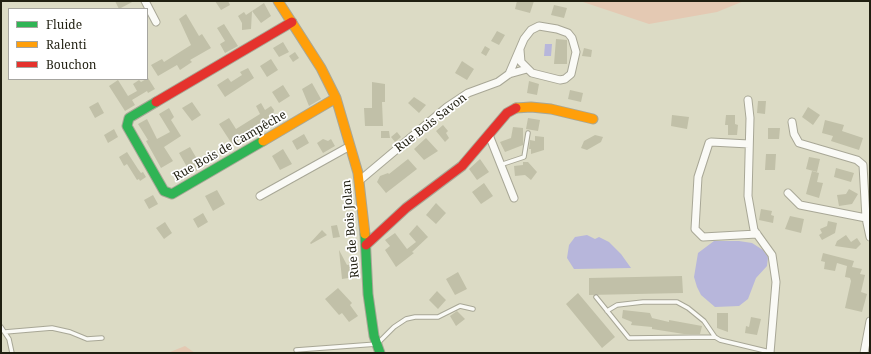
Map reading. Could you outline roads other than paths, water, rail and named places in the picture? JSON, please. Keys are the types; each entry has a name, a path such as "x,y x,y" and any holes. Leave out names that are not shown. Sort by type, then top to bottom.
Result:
{"street":[{"path":"145,1 156,22"},
{"name":"Rue de Bois Jolan","path":"278,1 321,68 336,98 350,146 359,181 364,219 368,294 374,336 379,349"},
{"name":"Rue Bois de Campêche","path":"292,22 129,118 127,126 164,191 172,194 336,98"},
{"path":"509,74 524,39 531,30 539,26 568,33 575,44 576,61 572,74 565,79 560,80 532,73 520,62 520,50"},
{"name":"Rue Bois Savon","path":"359,181 447,107 468,94 498,82 509,74 527,70"},
{"path":"748,100 748,196 754,230 772,255 776,282 770,352"},
{"path":"366,245 406,208 462,166 507,113 516,108 531,107 551,109 593,119"},
{"path":"792,122 794,134 799,143 857,160 863,165 866,218 870,237"},
{"path":"488,135 514,198"},
{"path":"749,144 709,143 698,177 695,229 703,237 756,234"},
{"path":"260,196 350,146"},
{"path":"788,193 800,205 866,218"},
{"path":"864,353 870,321"}],"lane":[{"path":"500,165 524,157 528,133"},
{"path":"596,297 629,338 715,337"},
{"path":"607,311 617,305 643,302 677,302 688,308 704,321 715,337 720,340 770,352"},
{"path":"296,350 379,349 394,327 406,319 415,316 438,317 460,306 473,309"},
{"path":"1,327 12,347 12,353"},
{"path":"5,332 52,328 70,332 88,339 102,338"}],"water":[{"path":"545,44 552,44 551,56 544,56"},
{"path":"587,235 595,239 599,237 609,242 621,254 631,268 574,269 567,258 569,245 575,237"},
{"path":"714,241 739,241 752,243 763,250 768,257 767,266 756,278 748,299 739,306 715,307 701,295 697,287 694,277 698,253"}]}
